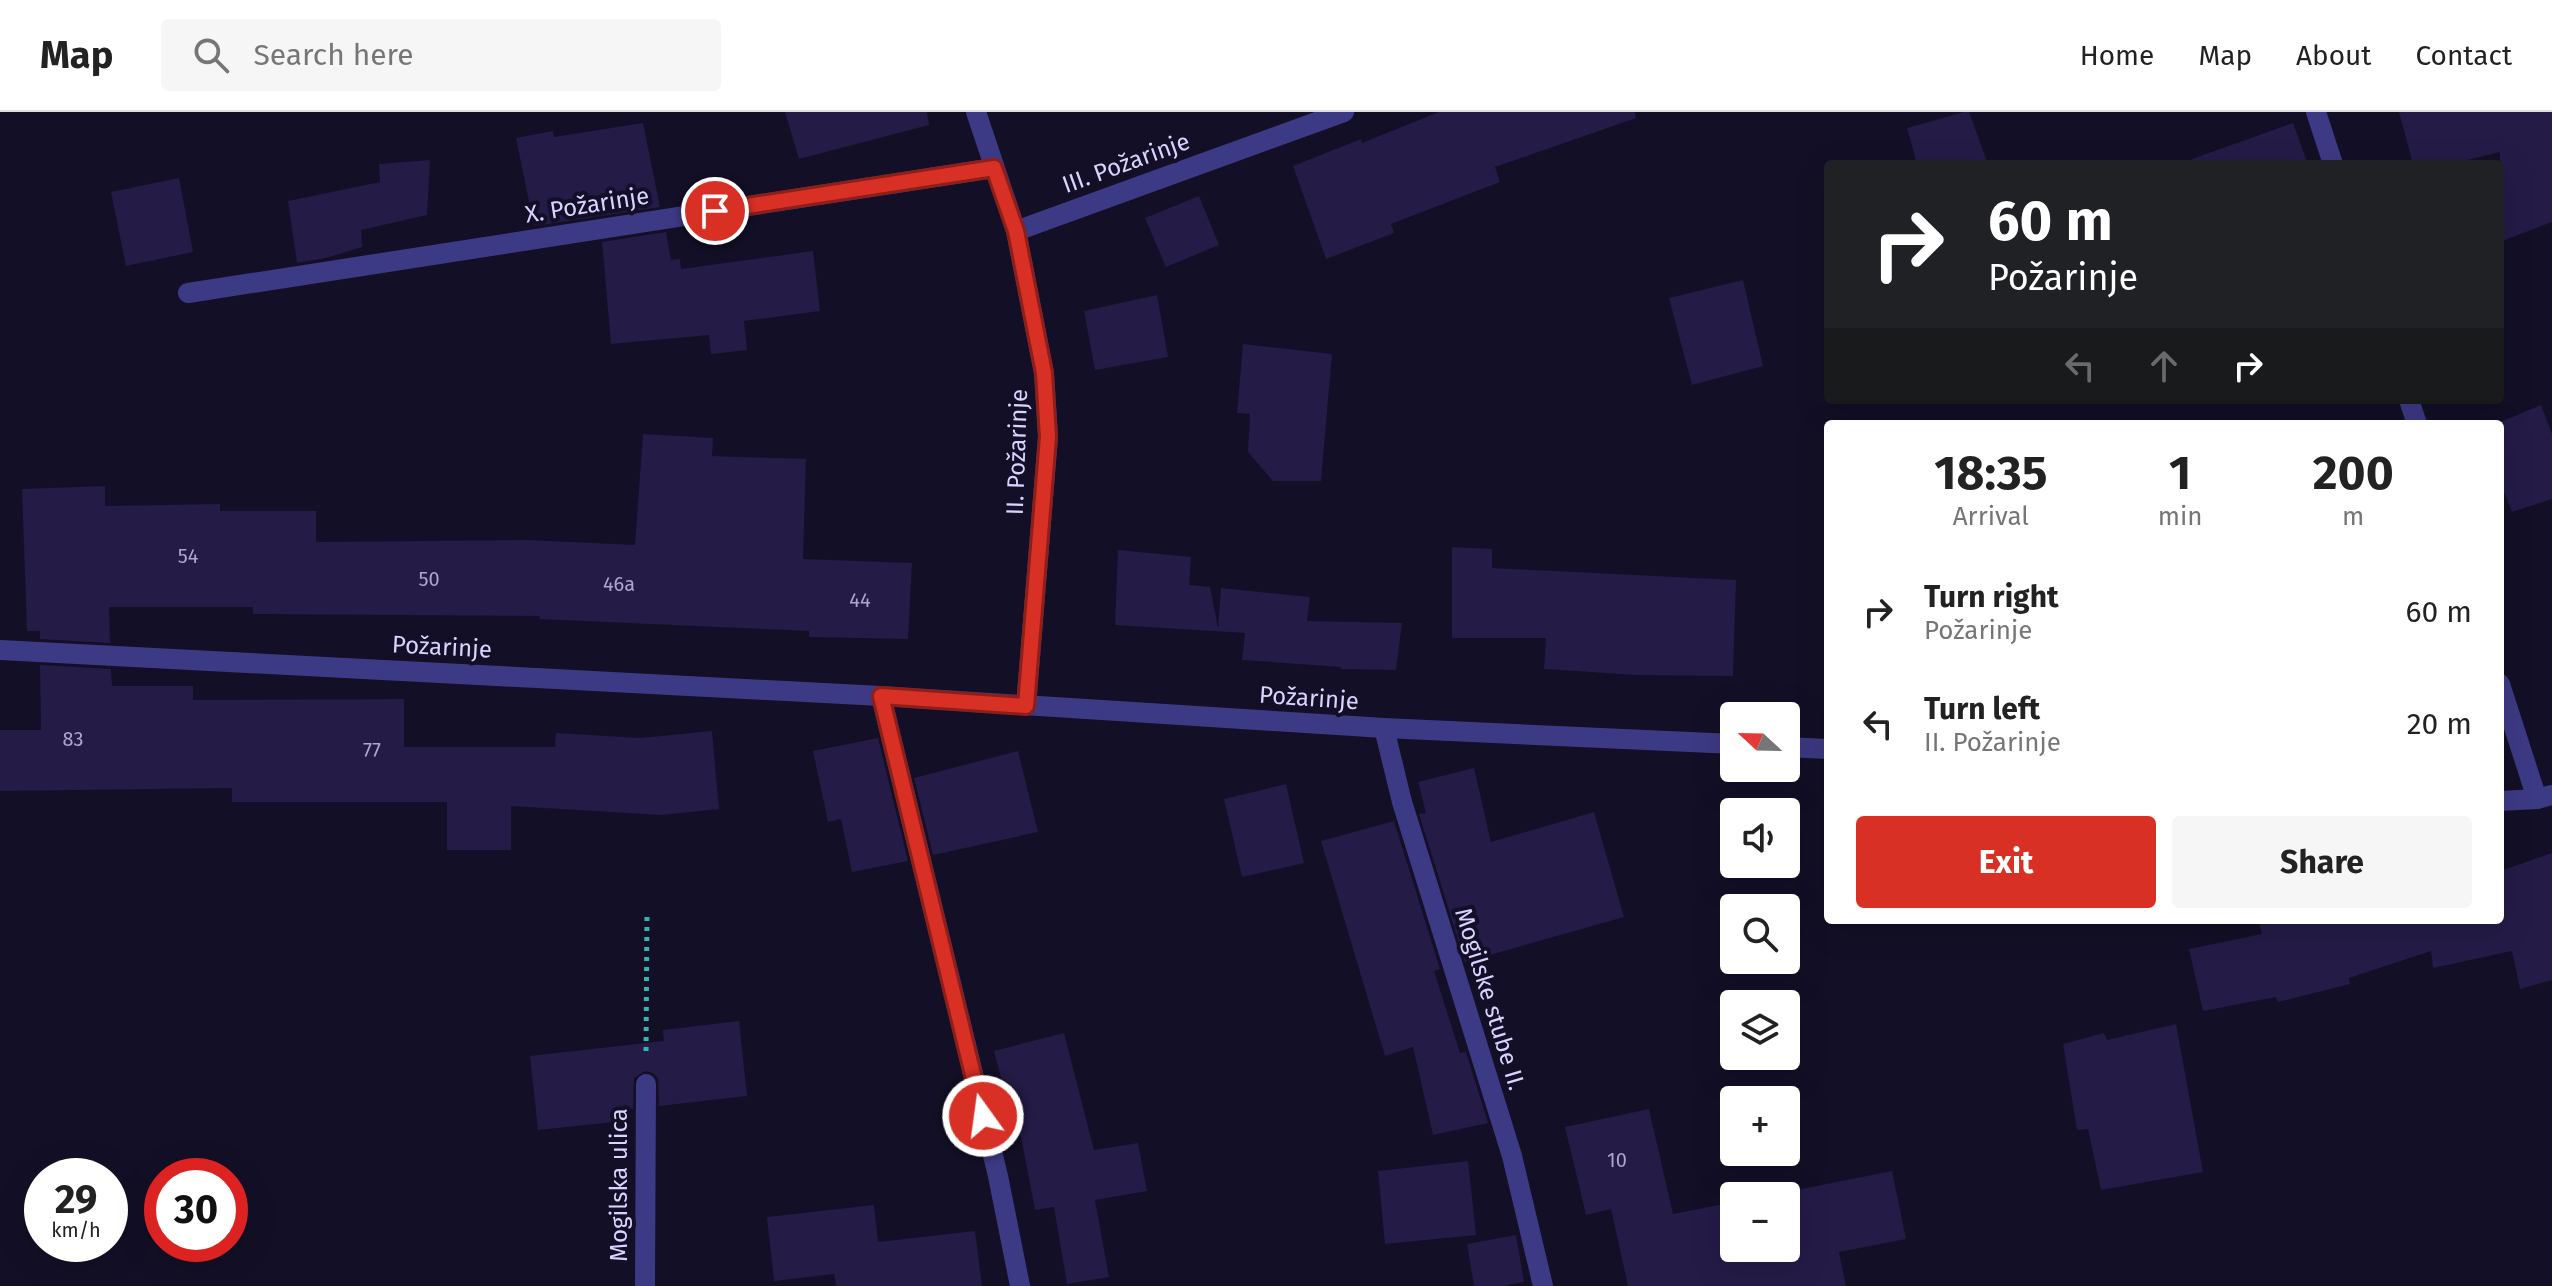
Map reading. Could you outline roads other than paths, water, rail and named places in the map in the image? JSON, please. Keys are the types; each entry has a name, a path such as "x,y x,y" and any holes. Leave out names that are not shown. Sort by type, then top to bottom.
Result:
{"street":[{"name":"II. Požarinje","path":"976,112 1016,231 1044,373 1048,437 1026,706"},
{"name":"III. Požarinje","path":"1016,231 1344,112"},
{"path":"2316,112 2332,160"},
{"name":"X. Požarinje","path":"188,293 994,168"},
{"name":"Požarinje","path":"0,650 881,696 1384,728 1720,743"},
{"path":"2504,694 2544,797 2504,801"},
{"path":"881,696 998,1176 1020,1286"},
{"name":"Mogilske stube II.","path":"1384,728 1402,802 1512,1156 1543,1286"},
{"path":"1800,748 1824,749"},
{"name":"Mogilska ulica","path":"645,1286 646,1084"}]}
